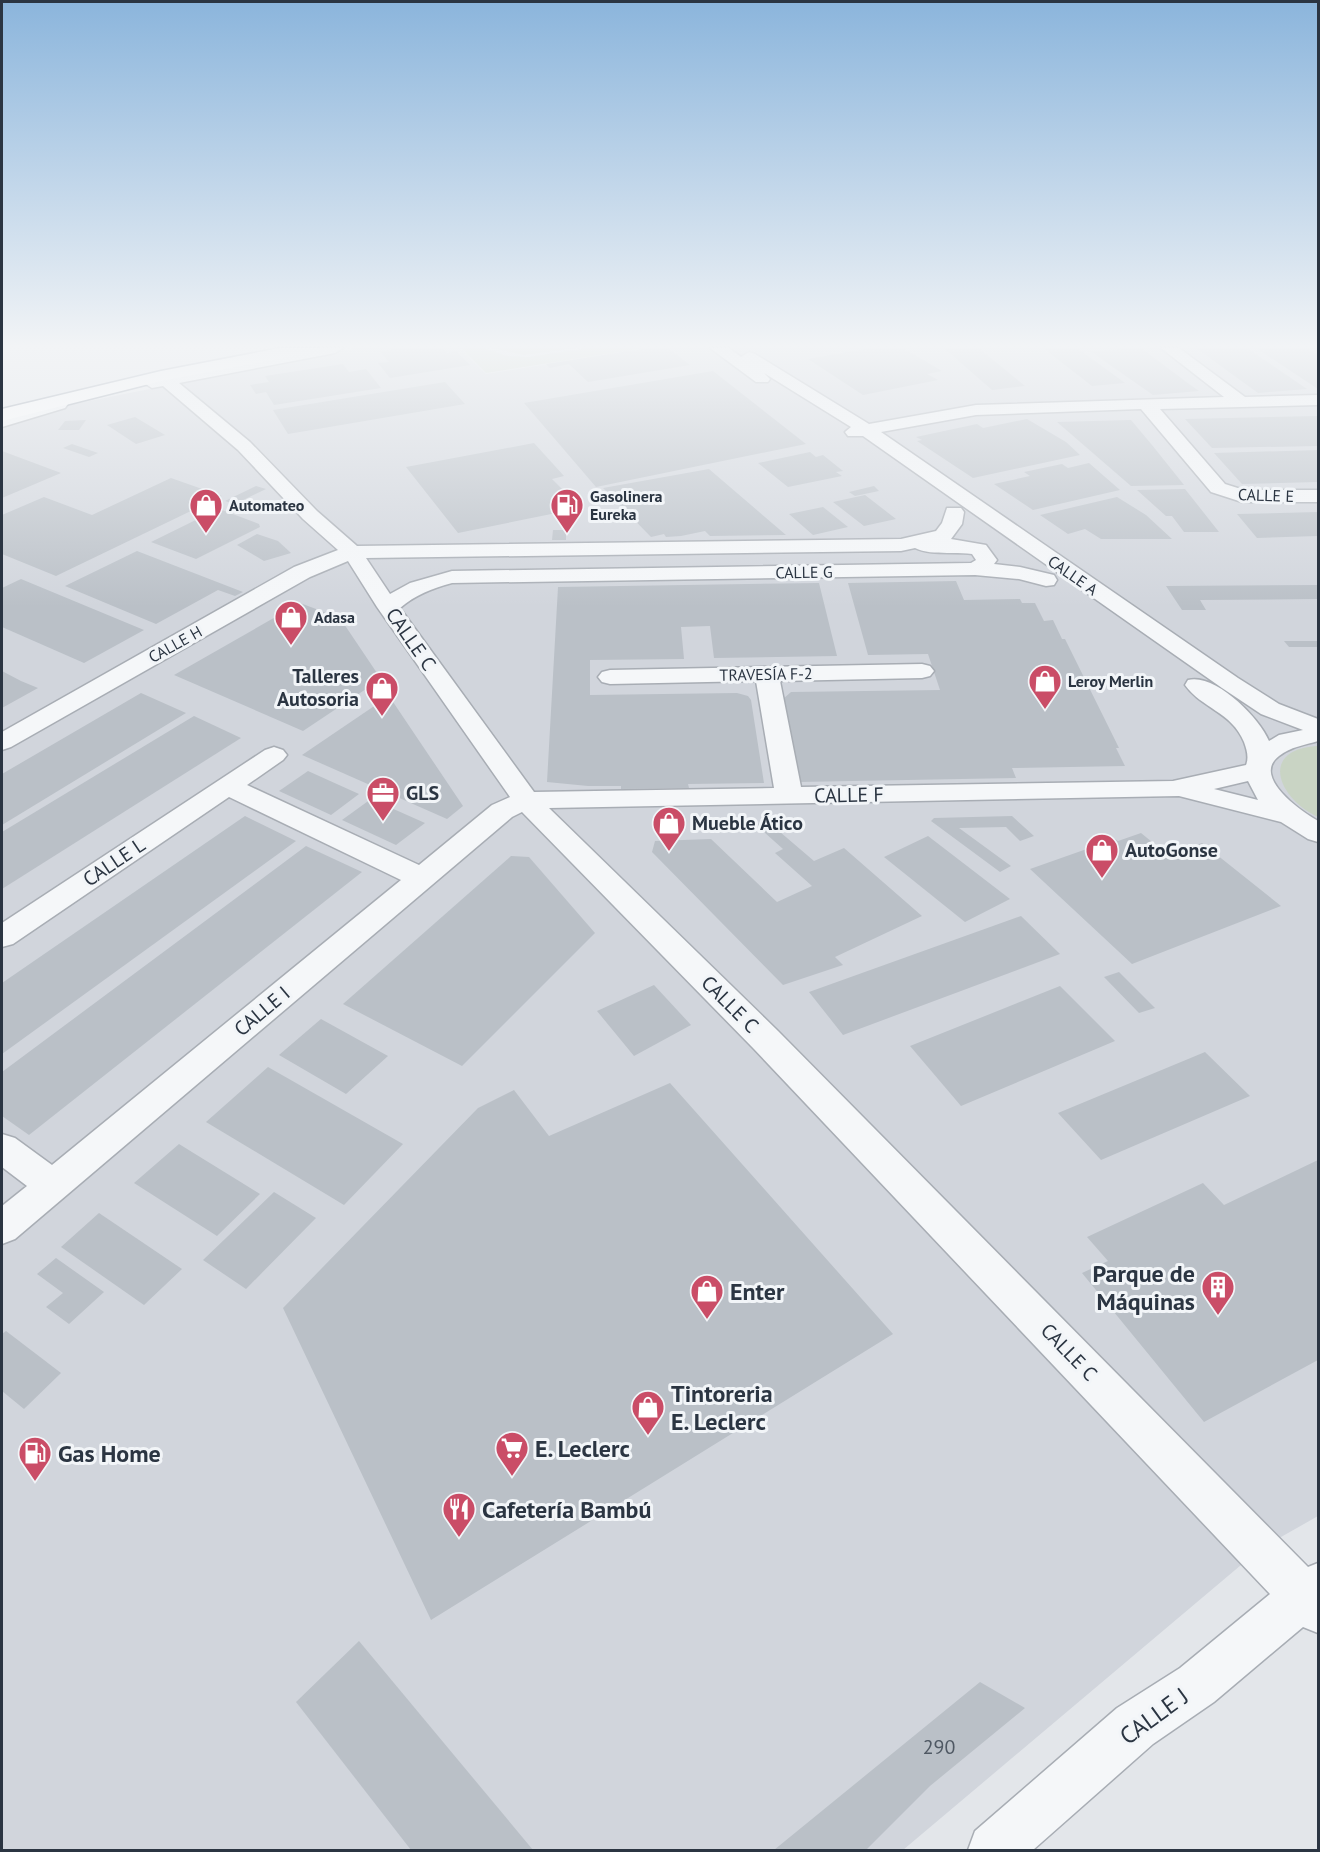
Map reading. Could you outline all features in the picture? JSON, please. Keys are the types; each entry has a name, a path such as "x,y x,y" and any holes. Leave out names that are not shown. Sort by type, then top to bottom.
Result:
{"street":[{"name":"CALLE C","path":"230,434 310,515 352,552 388,607 526,800 1314,1597"},
{"name":"CALLE A","path":"855,434 1046,580 1231,708 1259,742 1261,783 1269,797 1288,815"},
{"name":"CALLE A","path":"861,434 891,448 1270,709 1318,727"},
{"path":"889,434 891,448"},
{"name":"CALLE E","path":"1172,434 1218,488 1242,496 1318,496"},
{"name":"CALLE G","path":"901,545 943,536 952,524 954,512"},
{"name":"CALLE G","path":"352,552 971,546 979,549 987,560 975,569"},
{"path":"607,549 608,575"},
{"path":"632,549 634,574"},
{"name":"CALLE H","path":"2,742 302,572 352,552"},
{"name":"CALLE G","path":"388,607 401,595 422,584 452,577 975,569 1020,573 1046,580"},
{"name":"TRAVESÍA F-2","path":"610,677 922,670"},
{"path":"767,674 789,796"},
{"path":"1260,764 1273,746 1293,738 1318,734"},
{"name":"CALLE L","path":"2,937 274,755"},
{"name":"CALLE F","path":"526,800 1173,789 1227,779 1260,764"},
{"path":"227,786 421,878"},
{"name":"CALLE F","path":"1173,789 1288,815"},
{"name":"CALLE I","path":"2,1228 502,811 526,800"},
{"path":"1288,815 1318,832"},
{"path":"2,1148 52,1185"},
{"name":"CALLE J","path":"994,1851 1135,1726 1197,1684 1314,1597"}],"shaded area":[{"path":"2,434 1318,434 1318,1516 1260,1549 903,1850 2,1850"}],"green space":[{"path":"1318,746 1318,817 1293,799 1280,776 1281,765 1287,756 1299,749"}],"building":[{"path":"121,434 165,435 136,444"},
{"path":"551,434 794,434 806,444 596,487"},
{"path":"928,434 1053,434 1066,442 1080,455 973,478 917,441 922,440 916,437"},
{"path":"1071,434 1143,434 1184,485 1131,486"},
{"path":"1199,434 1318,434 1318,446 1212,448"},
{"path":"534,443 564,476 552,479 581,508 458,533 406,467"},
{"path":"72,444 98,453 89,457 63,448"},
{"path":"1318,450 1318,482 1242,484 1214,453"},
{"path":"2,451 61,473 2,498"},
{"path":"810,452 816,457 823,455 843,471 836,472 842,476 788,487 758,463"},
{"path":"1089,463 1120,490 1033,510 994,484 1030,476 1024,472 1062,464 1068,468"},
{"path":"709,469 786,535 710,536 705,531 681,536 666,537 664,534 651,537 603,488"},
{"path":"171,478 222,496 56,576 2,554 2,515 44,497 92,515"},
{"path":"256,486 266,489 235,504 225,501"},
{"path":"874,486 879,491 855,496 849,492"},
{"path":"1185,489 1219,532 1184,532 1172,516 1166,516 1137,490"},
{"path":"865,495 896,519 864,526 833,502"},
{"path":"1117,497 1146,515 1172,539 1101,539 1085,529 1068,534 1040,515"},
{"path":"823,507 848,527 813,535 789,514"},
{"name":"Automateo","path":"222,510 259,524 260,527 196,559 151,542 214,511"},
{"path":"1318,512 1318,536 1257,538 1237,514"},
{"path":"553,530 566,530 566,540 552,540"},
{"path":"257,534 278,541 291,553 264,561 237,545"},
{"path":"137,551 243,592 235,596 218,590 156,624 65,586"},
{"path":"21,579 144,630 84,663 2,627 2,588"},
{"path":"956,581 964,600 1020,599 1022,603 1035,603 1044,621 1053,620 1062,639 1065,639 1119,748 1116,748 1125,766 1012,768 1016,778 798,782 783,699 791,692 940,690 928,654 868,655 848,583"},
{"path":"819,583 837,656 714,658 710,626 681,627 684,659 590,660 590,695 737,693 748,696 751,700 764,783 688,784 689,788 621,789 621,786 547,782 558,587"},
{"path":"1318,585 1318,599 1200,600 1206,610 1182,610 1166,586"},
{"name":"Adasa","path":"300,603 340,618 381,679 303,731 174,675"},
{"path":"1284,641 1318,641 1318,647 1289,647"},
{"path":"2,671 21,681 38,688 2,708"},
{"path":"141,693 186,713 2,825 2,774"},
{"path":"389,696 463,806 447,819 302,755"},
{"path":"194,716 241,738 2,889 2,832"},
{"path":"308,771 359,794 331,815 279,791"},
{"name":"GLS","path":"371,799 425,823 396,845 342,820"},
{"path":"245,816 296,841 2,1054 2,983"},
{"path":"1012,816 1034,836 1020,841 1006,827 959,828 1011,866 1000,872 931,821 934,818"},
{"path":"766,820 814,861 844,848 922,916 835,957 843,965 783,985 652,852 655,841 711,839 777,902 812,886 775,853 783,849 756,825"},
{"path":"1141,833 1168,855 1202,843 1281,906 1132,964 1030,869 1115,839 1118,841"},
{"path":"928,836 1010,899 965,922 884,857"},
{"path":"306,846 362,872 29,1135 2,1116 2,1072"},
{"path":"511,856 529,857 595,933 462,1066 343,1004"},
{"path":"1021,916 1060,954 843,1035 809,992"},
{"path":"1119,972 1155,1008 1139,1013 1104,977"},
{"path":"654,985 691,1025 634,1056 597,1011"},
{"path":"1060,986 1115,1041 961,1106 910,1046"},
{"path":"321,1019 388,1056 346,1094 279,1055"},
{"path":"1205,1052 1250,1096 1101,1160 1058,1113"},
{"path":"268,1067 403,1144 344,1205 206,1122"},
{"name":"E. Leclerc","path":"670,1083 893,1334 431,1620 283,1308 478,1108 514,1090 549,1136"},
{"path":"179,1144 260,1194 217,1236 134,1183"},
{"name":"Parque de Máquinas","path":"1318,1160 1318,1360 1204,1422 1082,1273 1108,1261 1087,1237 1203,1183 1224,1205"},
{"path":"274,1192 316,1218 246,1289 203,1260"},
{"path":"99,1213 182,1269 144,1305 61,1247"},
{"path":"56,1258 104,1292 69,1324 46,1307 63,1293 37,1274"},
{"path":"6,1331 61,1373 24,1409 2,1391 2,1334"},
{"path":"359,1641 533,1850 411,1850 296,1702"},
{"path":"980,1682 1025,1708 930,1786 866,1850 774,1850"}],"place":[{"name":"Automateo","path":"206,534"},
{"name":"Gasolinera Eureka","path":"567,534"},
{"name":"Adasa","path":"291,646"},
{"name":"Leroy Merlin","path":"1045,710"},
{"name":"Talleres Autosoria","path":"382,717"},
{"name":"GLS","path":"383,822"},
{"name":"Mueble Ático","path":"669,852"},
{"name":"AutoGonse","path":"1102,879"},
{"name":"Parque de Máquinas","path":"1218,1316"},
{"name":"Enter","path":"707,1320"},
{"name":"Tintoreria E. Leclerc","path":"648,1436"},
{"name":"E. Leclerc","path":"512,1477"},
{"name":"Gas Home","path":"35,1482"},
{"name":"Cafetería Bambú","path":"459,1538"}]}
